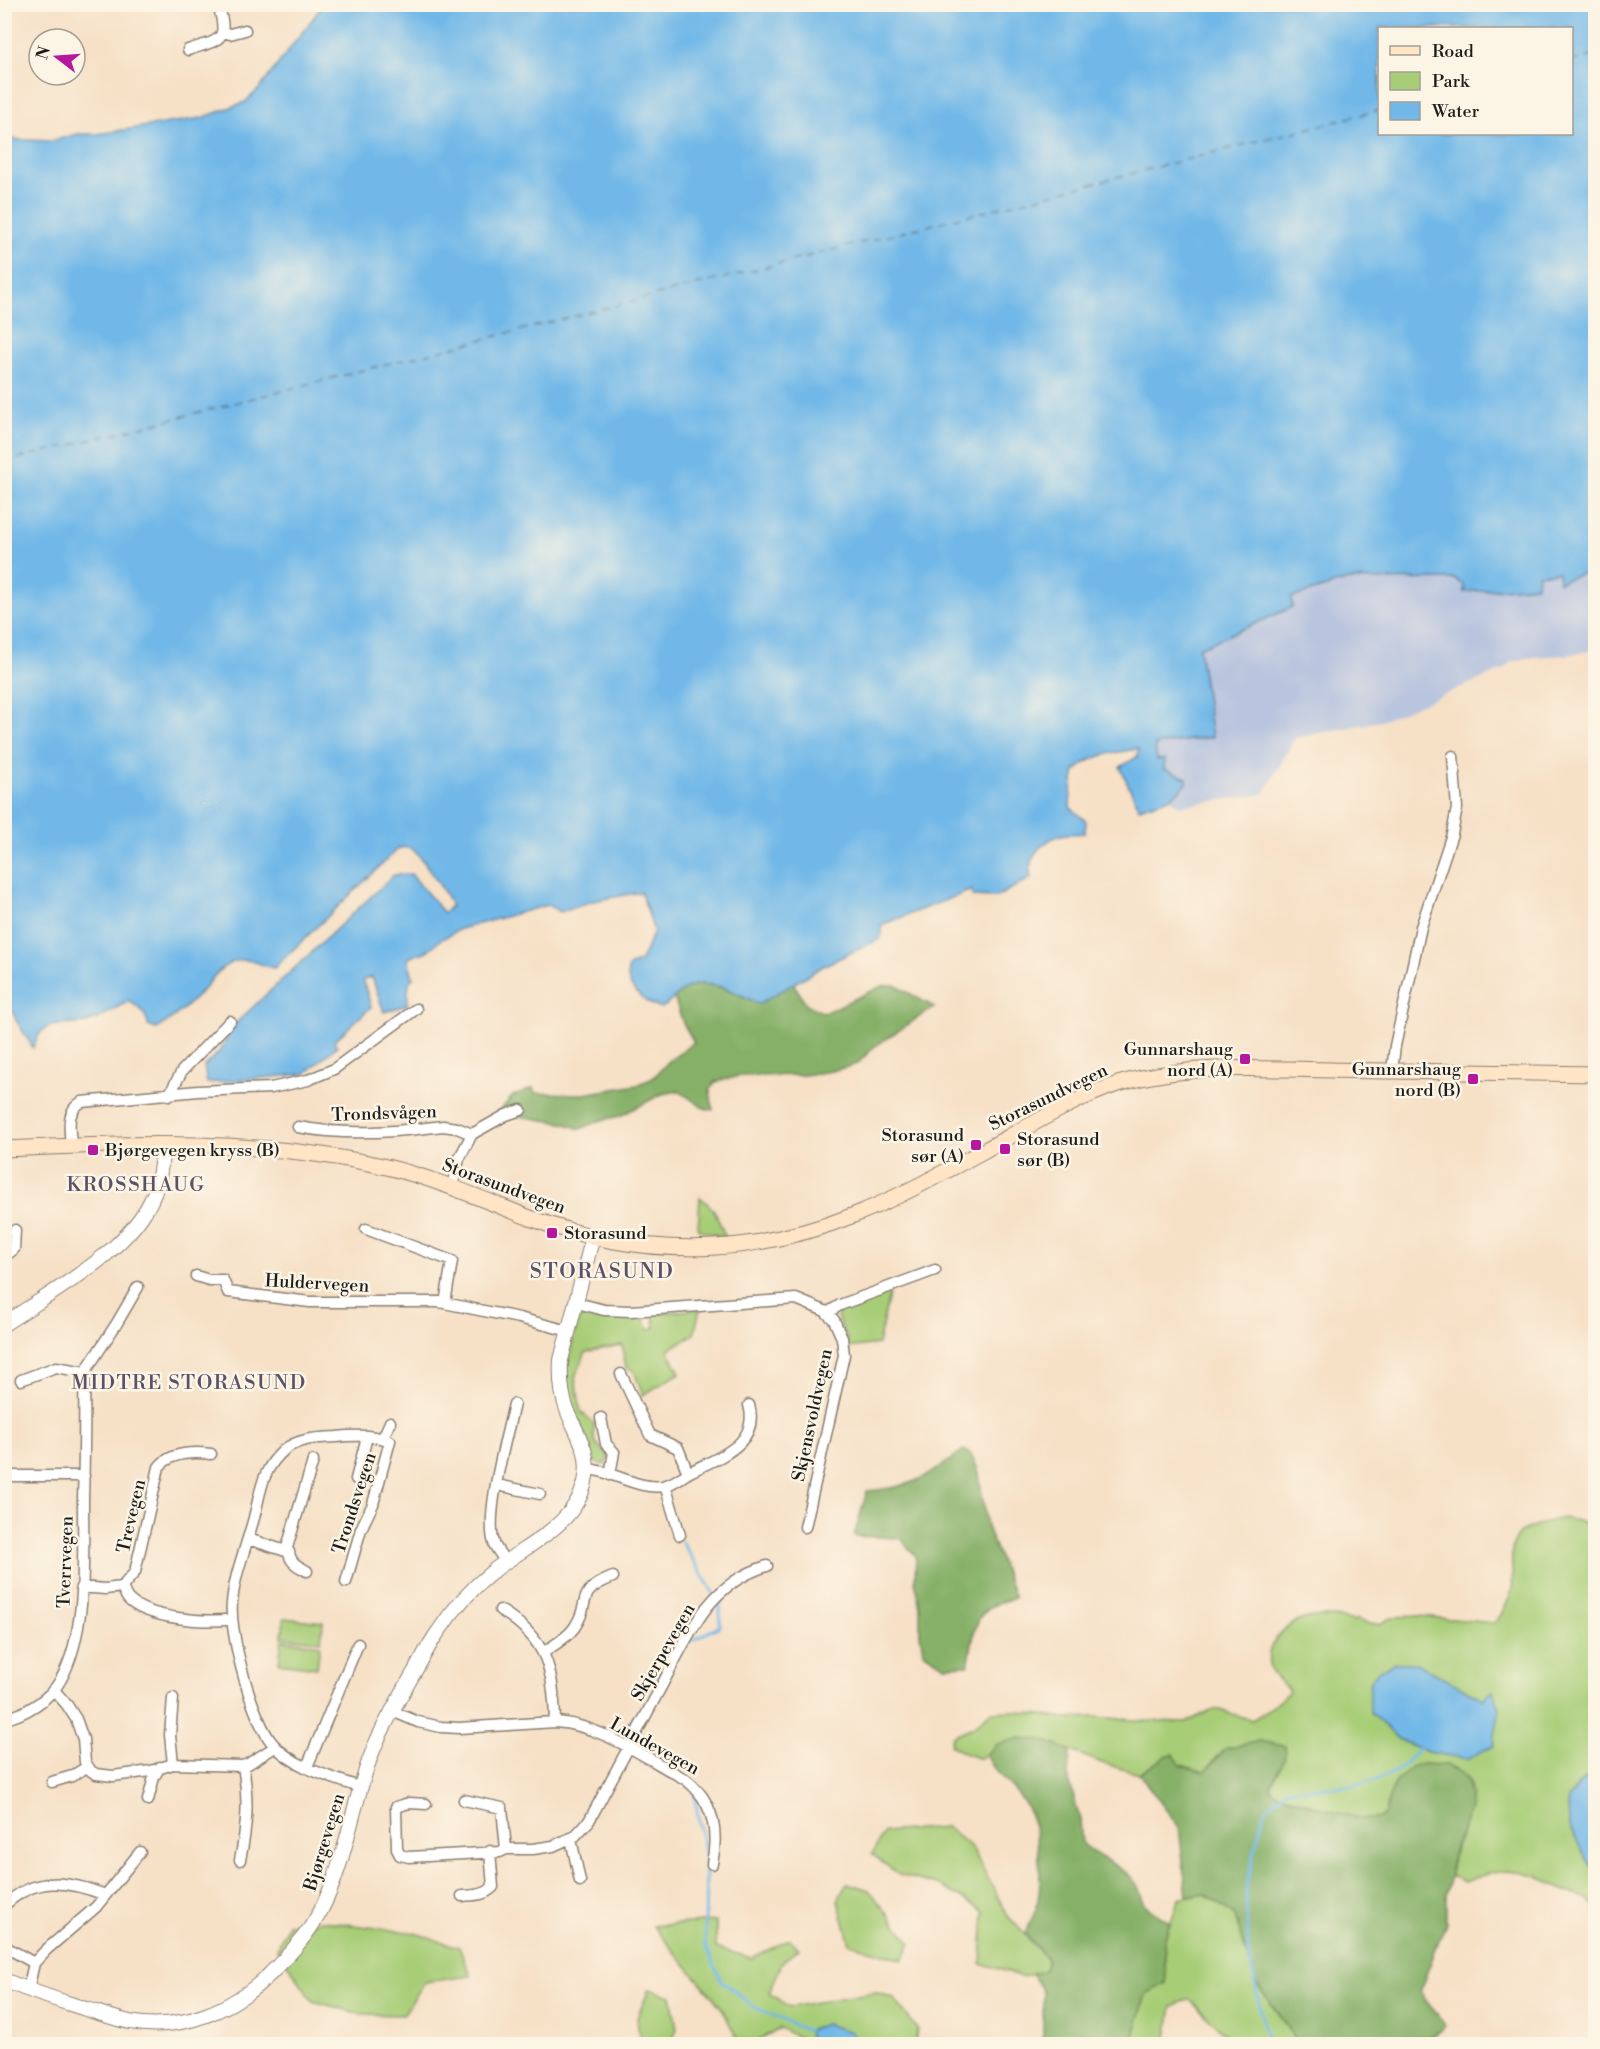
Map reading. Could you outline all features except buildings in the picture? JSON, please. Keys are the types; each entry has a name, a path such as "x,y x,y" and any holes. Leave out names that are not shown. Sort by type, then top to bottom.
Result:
{"main road":[{"name":"Storasundvegen","path":"4,1149 163,1144 234,1147 328,1157 388,1168 452,1186 533,1219 593,1236 648,1246 697,1248 760,1242 817,1229 853,1217 892,1200 1089,1095 1146,1077 1221,1069 1596,1074"}],"street":[{"path":"188,50 216,41 223,32 224,25 218,4"},
{"path":"223,32 230,34 245,30"},
{"path":"1392,1071 1395,1046 1421,927 1452,834 1457,808 1453,756"},
{"path":"71,1146 70,1116 74,1108 82,1102 207,1090 271,1088 319,1076 416,1009"},
{"path":"169,1095 182,1071 230,1021"},
{"path":"452,1186 459,1159 472,1134 506,1115 521,1110"},
{"name":"Trondsvågen","path":"298,1127 348,1133 443,1126 472,1134"},
{"path":"4,1324 93,1264 131,1230 153,1196 160,1170 163,1144"},
{"path":"366,1229 452,1261 445,1303"},
{"path":"4,1257 14,1249 15,1230"},
{"name":"Bjørgevegen","path":"4,1980 28,1990 129,2022 170,2024 207,2015 232,2003 258,1985 289,1956 320,1911 336,1873 360,1786 373,1749 392,1711 446,1619 471,1590 506,1561 548,1532 570,1512 581,1495 587,1469 582,1442 568,1413 561,1390 561,1360 593,1236"},
{"path":"577,1303 604,1310 631,1311 796,1299 827,1313 840,1305 935,1270"},
{"name":"Huldervegen","path":"196,1276 223,1281 228,1292 310,1302 445,1303 569,1331"},
{"path":"21,1380 56,1367 85,1372 138,1287"},
{"name":"Skjensvoldvegen","path":"805,1527 844,1356 839,1327 827,1313"},
{"name":"Tverrvegen","path":"4,1719 28,1709 51,1694 60,1681 71,1656 79,1614 81,1587 85,1372"},
{"path":"621,1374 650,1435 678,1448 688,1473"},
{"path":"506,1561 495,1545 492,1509 513,1404"},
{"path":"587,1469 639,1483 665,1485 731,1451 744,1440 751,1412 749,1405"},
{"path":"601,1418 606,1444 614,1452 610,1475"},
{"name":"Trondsvegen","path":"383,1438 390,1422"},
{"name":"Trondsvegen","path":"346,1582 361,1529 373,1504 388,1453 390,1441 383,1438 351,1435 296,1443 286,1449 271,1464 264,1476 234,1588 232,1604 232,1619 239,1655 252,1705 266,1736 275,1747 294,1761 360,1786"},
{"name":"Trondsvegen","path":"356,1479 367,1437"},
{"name":"Trevegen","path":"122,1587 131,1577 137,1565 159,1467 167,1459 194,1452 211,1454"},
{"path":"286,1551 313,1461"},
{"path":"4,1476 84,1476"},
{"path":"497,1485 540,1494"},
{"path":"665,1485 680,1535"},
{"path":"248,1539 289,1552 292,1562 307,1571"},
{"name":"Skjerpevegen","path":"571,1839 589,1821 678,1654 708,1606 729,1585 742,1576 752,1570 767,1566"},
{"path":"544,1652 575,1628 589,1589 613,1577"},
{"path":"81,1587 105,1589 122,1587 133,1602 161,1615 212,1620 232,1619"},
{"path":"500,1610 517,1620 533,1636 544,1652 553,1687 555,1722"},
{"path":"307,1767 358,1644"},
{"path":"54,1690 76,1719 83,1739 87,1767 91,1772 104,1776 140,1772 173,1764 243,1766 275,1747"},
{"path":"173,1698 170,1735 173,1764"},
{"name":"Lundevegen","path":"392,1711 418,1722 441,1727 555,1722 568,1722 585,1727 685,1779 697,1788 704,1797 712,1816 712,1863"},
{"path":"240,1860 248,1795 243,1766"},
{"path":"52,1782 72,1776 87,1767"},
{"path":"148,1800 154,1777 160,1767"},
{"path":"464,1800 502,1808 506,1849"},
{"path":"426,1804 409,1803 396,1807 398,1854 409,1857 500,1852 506,1849 553,1846 571,1839 580,1881"},
{"path":"462,1896 488,1892 493,1887 490,1851"},
{"path":"28,1990 34,1963 96,1907 140,1852"},
{"path":"4,1906 21,1894 48,1883 71,1885 105,1895"},
{"path":"4,1946 34,1963"}],"shaded area":[{"path":"1595,569 1595,650 1567,655 1533,657 1511,662 1505,669 1381,721 1295,738 1264,794 1179,806 1170,798 1187,784 1183,778 1164,769 1165,760 1157,760 1155,745 1212,737 1199,648 1293,607 1290,598 1348,580 1455,579 1464,585 1465,592 1537,586 1537,574 1558,572 1560,582"}],"green space":[{"path":"793,983 807,1005 824,1013 882,986 895,985 934,1007 874,1047 857,1064 804,1075 739,1076 715,1082 710,1090 713,1110 704,1108 679,1091 662,1094 620,1116 580,1129 563,1123 498,1113 513,1096 533,1088 535,1093 584,1094 637,1085 653,1078 669,1061 694,1042 683,1023 674,998 684,990 694,986 715,986 759,1004"},
{"path":"700,1197 714,1210 726,1238 698,1229"},
{"path":"890,1290 878,1344 848,1348 847,1338 837,1317 842,1307"},
{"path":"700,1309 694,1334 668,1350 680,1373 643,1395 634,1371 626,1368 622,1345 586,1352 575,1377 581,1412 594,1423 596,1443 610,1457 604,1465 594,1461 564,1380 578,1320 585,1310 644,1317 647,1329 655,1328 654,1314"},
{"path":"963,1450 970,1453 978,1469 987,1527 1015,1598 1000,1602 985,1610 974,1632 968,1665 945,1666 923,1652 920,1607 915,1581 916,1556 900,1538 854,1536 867,1491 896,1487 919,1480 940,1468"},
{"path":"1563,1518 1595,1524 1595,1775 1581,1782 1568,1798 1569,1826 1589,1863 1595,1869 1595,1907 1586,1898 1567,1892 1536,1876 1510,1870 1464,1882 1451,1876 1451,1864 1470,1809 1472,1796 1470,1784 1463,1774 1447,1765 1388,1800 1387,1812 1380,1818 1371,1819 1328,1810 1274,1792 1270,1787 1274,1780 1217,1756 1205,1772 1180,1765 1176,1759 1139,1774 1102,1763 1042,1740 998,1744 980,1759 950,1745 952,1736 973,1727 991,1712 1015,1711 1060,1718 1096,1717 1187,1722 1211,1710 1219,1710 1252,1720 1267,1711 1289,1692 1288,1687 1277,1679 1271,1670 1269,1660 1270,1650 1275,1640 1292,1624 1304,1619 1323,1617 1355,1621 1356,1619 1368,1624 1380,1624 1392,1617 1419,1616 1495,1623 1512,1589 1512,1553 1515,1539 1528,1529","holes":["1433,1672 1483,1699 1493,1691 1428,1752 1398,1739 1370,1712"]},
{"path":"284,1618 323,1622 321,1641 282,1637"},
{"path":"282,1640 320,1645 317,1668 279,1663"},
{"path":"1020,1738 1042,1740 1070,1750 1068,1776 1080,1820 1082,1844 1130,1876 1137,1884 1148,1908 1170,1922 1164,1941 1166,1983 1146,1994 1130,2044 1043,2044 1043,1991 1032,1974 1044,1971 1047,1959 1025,1934 1036,1909 1040,1883 1036,1835 1032,1820 1020,1797 993,1767 986,1754 998,1744"},
{"path":"1259,1741 1285,1746 1283,1762 1270,1787 1274,1792 1328,1810 1359,1817 1379,1818 1387,1812 1388,1800 1396,1781 1413,1766 1447,1765 1462,1773 1468,1781 1471,1809 1455,1847 1450,1868 1451,1876 1446,1895 1446,1923 1420,1990 1445,2026 1433,2036 1404,2044 1296,2044 1289,2029 1256,1983 1235,1916 1206,1894 1187,1897 1179,1827 1139,1774 1168,1755 1174,1754 1180,1765 1205,1772 1225,1749"},
{"path":"946,1827 972,1848 1008,1916 1047,1959 1045,1971 1022,1977 981,1963 984,1911 941,1886 899,1875 872,1854 884,1832"},
{"path":"847,1883 869,1890 911,1943 902,1960 850,1944 838,1900"},
{"path":"1205,1894 1235,1916 1256,1983 1289,2029 1296,2044 1235,2044 1189,1999 1172,2006 1166,2044 1130,2044 1146,1994 1166,1983 1164,1941 1179,1899"},
{"path":"322,1921 415,1933 459,1947 471,1976 425,1982 403,2015 361,2014 313,2001 277,1949 288,1924"},
{"path":"716,1921 716,1948 752,1958 790,1939 799,1949 783,1961 769,1993 790,2007 875,1992 894,1998 917,2029 915,2044 856,2044 852,2032 808,2031 811,2044 780,2028 756,2041 738,2040 721,2007 653,1926"},
{"path":"649,1989 671,1996 677,2029 670,2044 640,2043 637,2018"}],"water":[{"path":"323,5 1595,5 1595,569 1559,582 1558,572 1538,574 1537,586 1464,592 1464,585 1455,579 1348,580 1291,598 1293,607 1199,648 1212,737 1155,745 1157,760 1165,759 1164,769 1187,778 1187,784 1170,798 1139,808 1120,767 1137,757 1138,749 1121,751 1089,761 1075,771 1070,807 1086,821 1085,833 1061,835 1042,846 1033,857 1031,878 996,897 972,896 972,890 881,925 880,939 825,965 759,1004 735,992 708,984 687,988 661,1008 640,997 629,982 628,970 629,966 641,961 654,931 641,892 593,901 560,912 548,905 460,929 440,940 427,951 408,958 413,978 409,982 407,1005 384,1012 372,977 363,980 371,1007 334,1041 337,1046 305,1074 207,1083 204,1066 219,1052 236,1023 394,875 411,874 444,913 451,906 422,859 411,849 403,847 399,848 274,968 247,960 228,965 216,974 187,1006 156,1029 148,1026 142,1011 129,1001 102,1017 83,1024 50,1026 43,1030 33,1048 16,1020 8,1001 4,1001 5,139 52,141 77,134 97,134 202,118 245,102 260,88"},
{"path":"1395,1663 1416,1663 1483,1699 1493,1691 1500,1708 1493,1746 1467,1759 1428,1752 1398,1739 1370,1712 1370,1680 1379,1670"},
{"path":"1595,1775 1595,1869 1589,1863 1569,1826 1568,1798 1581,1782"},
{"path":"825,2024 852,2032 856,2044 811,2044 808,2031"}],"waterway":[{"path":"682,1542 714,1594"},
{"path":"689,1642 720,1626 718,1599"},
{"path":"659,1680 658,1657 678,1648"},
{"path":"633,1732 631,1721 646,1705"},
{"path":"1268,2044 1248,1951 1246,1888 1264,1811 1287,1789 1357,1785 1384,1777 1396,1771 1419,1748"},
{"path":"694,1794 706,1858 705,1944 721,1980 754,2007 808,2031"}],"ferry route":[{"path":"1573,61 1596,55"},
{"path":"4,462 1378,111"}],"place":[{"name":"Gunnarshaug nord (A)","path":"1245,1059"},
{"name":"Gunnarshaug nord (B)","path":"1473,1079"},
{"name":"Storasund sør (A)","path":"976,1145"},
{"name":"Storasund sør (B)","path":"1005,1149"},
{"name":"Bjørgevegen kryss (B)","path":"93,1150"},
{"name":"Storasund","path":"552,1233"}],"district":[{"name":"KROSSHAUG","path":"136,1184"},
{"name":"STORASUND","path":"602,1271"},
{"name":"MIDTRE STORASUND","path":"189,1382"}]}
